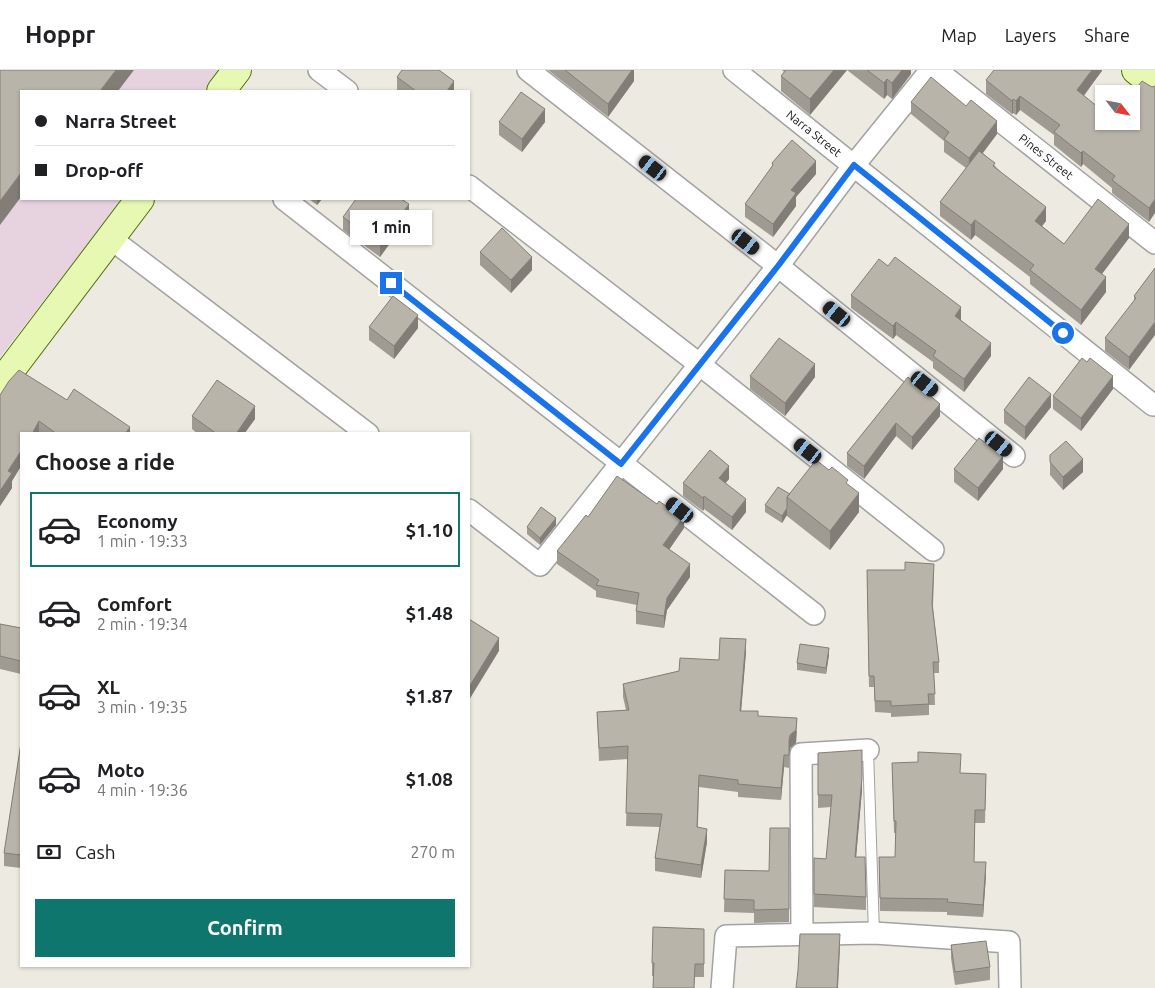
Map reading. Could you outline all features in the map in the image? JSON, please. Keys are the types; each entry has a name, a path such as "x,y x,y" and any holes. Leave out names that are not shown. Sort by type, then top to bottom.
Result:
{"street":[{"path":"222,90 238,70"},
{"path":"319,70 346,90"},
{"path":"528,70 778,266 1014,456"},
{"name":"Narra Street","path":"734,70 1153,405"},
{"path":"470,511 540,564 778,266 854,165 931,70"},
{"name":"Pines Street","path":"936,70 1155,243"},
{"path":"1136,70 1155,85"},
{"path":"470,187 699,364 933,550"},
{"path":"0,384 139,200"},
{"path":"285,200 814,614"},
{"path":"110,238 365,432"},
{"path":"802,934 801,754 868,750"},
{"path":"722,988 726,936 874,934 1009,942 1010,988"}],"lane":[{"path":"868,750 874,934"}],"shaded area":[{"path":"0,70 222,70 206,90 20,90 20,200 121,200 0,357"}],"building":[{"path":"0,70 116,70 101,90 20,90 20,174 0,201"},
{"path":"402,70 439,70 454,81 448,90 415,90 397,77"},
{"path":"565,70 632,70 608,104"},
{"path":"786,70 834,70 810,99 781,76"},
{"path":"867,70 902,70 892,83 887,79 884,83"},
{"path":"994,70 1092,70 1077,90 1095,105 1095,130 1140,130 1139,85 1142,81 1152,87 1155,86 1155,199 1149,208 1112,180 1115,176 1083,151 1081,153 1054,132 1060,125 1020,96 1016,101 1013,99 1012,101 986,80"},
{"path":"931,77 966,106 971,100 997,121 969,158 944,139 949,132 911,102"},
{"path":"521,92 545,109 522,139 499,122"},
{"path":"792,140 816,161 791,190 796,193 773,224 745,204 773,165 772,163"},
{"path":"979,151 995,163 993,166 1046,207 1035,221 1064,244 1098,199 1129,224 1095,269 1106,277 1081,310 1030,270 1034,265 975,220 971,225 940,202"},
{"path":"355,200 403,200 409,204 380,244 343,217"},
{"path":"502,228 532,257 511,280 480,252"},
{"path":"895,257 961,307 955,316 991,343 964,379 933,356 936,351 896,322 893,326 851,295 879,259 888,266"},
{"path":"1155,268 1155,322 1129,357 1105,338 1136,298 1134,296"},
{"path":"393,296 418,315 394,346 369,327"},
{"path":"779,338 815,364 785,403 750,376"},
{"path":"1082,358 1087,362 1090,358 1113,376 1081,418 1053,396"},
{"path":"19,370 67,400 74,389 130,427 126,432 54,432 39,421 33,432 20,432 20,453 8,471 12,473 0,491 0,395"},
{"path":"908,377 940,404 912,437 896,423 864,466 847,453"},
{"path":"1029,377 1051,394 1025,427 1004,410"},
{"path":"217,380 255,406 237,432 214,432 192,416"},
{"path":"979,438 1003,456 978,488 954,469"},
{"path":"1066,441 1083,459 1063,477 1050,462 1050,455"},
{"path":"710,450 729,466 719,478 746,499 732,517 683,483"},
{"path":"816,460 829,470 832,467 848,480 846,483 859,493 830,531 787,497"},
{"path":"617,476 657,504 659,501 666,506 668,503 684,516 663,545 690,564 667,598 664,616 636,611 639,593 596,585 599,580 557,551 586,515 588,517"},
{"path":"778,487 790,494 787,497 787,508 782,516 765,505"},
{"path":"541,507 556,518 540,538 527,527"},
{"path":"905,562 934,564 932,604 939,662 933,662 935,694 928,694 929,704 891,706 891,701 875,701 874,676 869,676 867,570 905,570"},
{"path":"470,620 499,638 470,685"},
{"path":"0,624 20,628 20,661 0,656"},
{"path":"720,638 746,639 740,711 758,711 758,716 797,718 796,730 790,735 789,755 784,755 781,788 738,784 738,780 699,775 697,827 707,829 701,865 655,858 662,814 626,813 628,746 599,748 597,712 629,710 623,684 679,671 680,658 719,660"},
{"path":"800,644 829,648 826,668 797,663"},
{"path":"20,749 20,855 4,853"},
{"path":"862,750 862,777 855,857 865,857 866,897 814,894 814,858 826,859 832,795 818,795 818,753"},
{"path":"918,752 961,754 960,773 986,774 985,810 975,810 974,862 986,862 983,905 947,902 948,899 880,898 879,857 895,857 896,821 894,821 892,763 918,762"},
{"path":"770,828 789,828 789,909 754,910 754,900 724,899 725,870 769,871"},
{"path":"653,927 704,929 704,964 695,964 694,988 653,988"},
{"path":"800,934 840,934 837,988 796,988"},
{"path":"986,941 990,967 955,972 951,945"}],"route":[{"path":"391,283 621,464 778,266 854,165 1063,333"}]}
